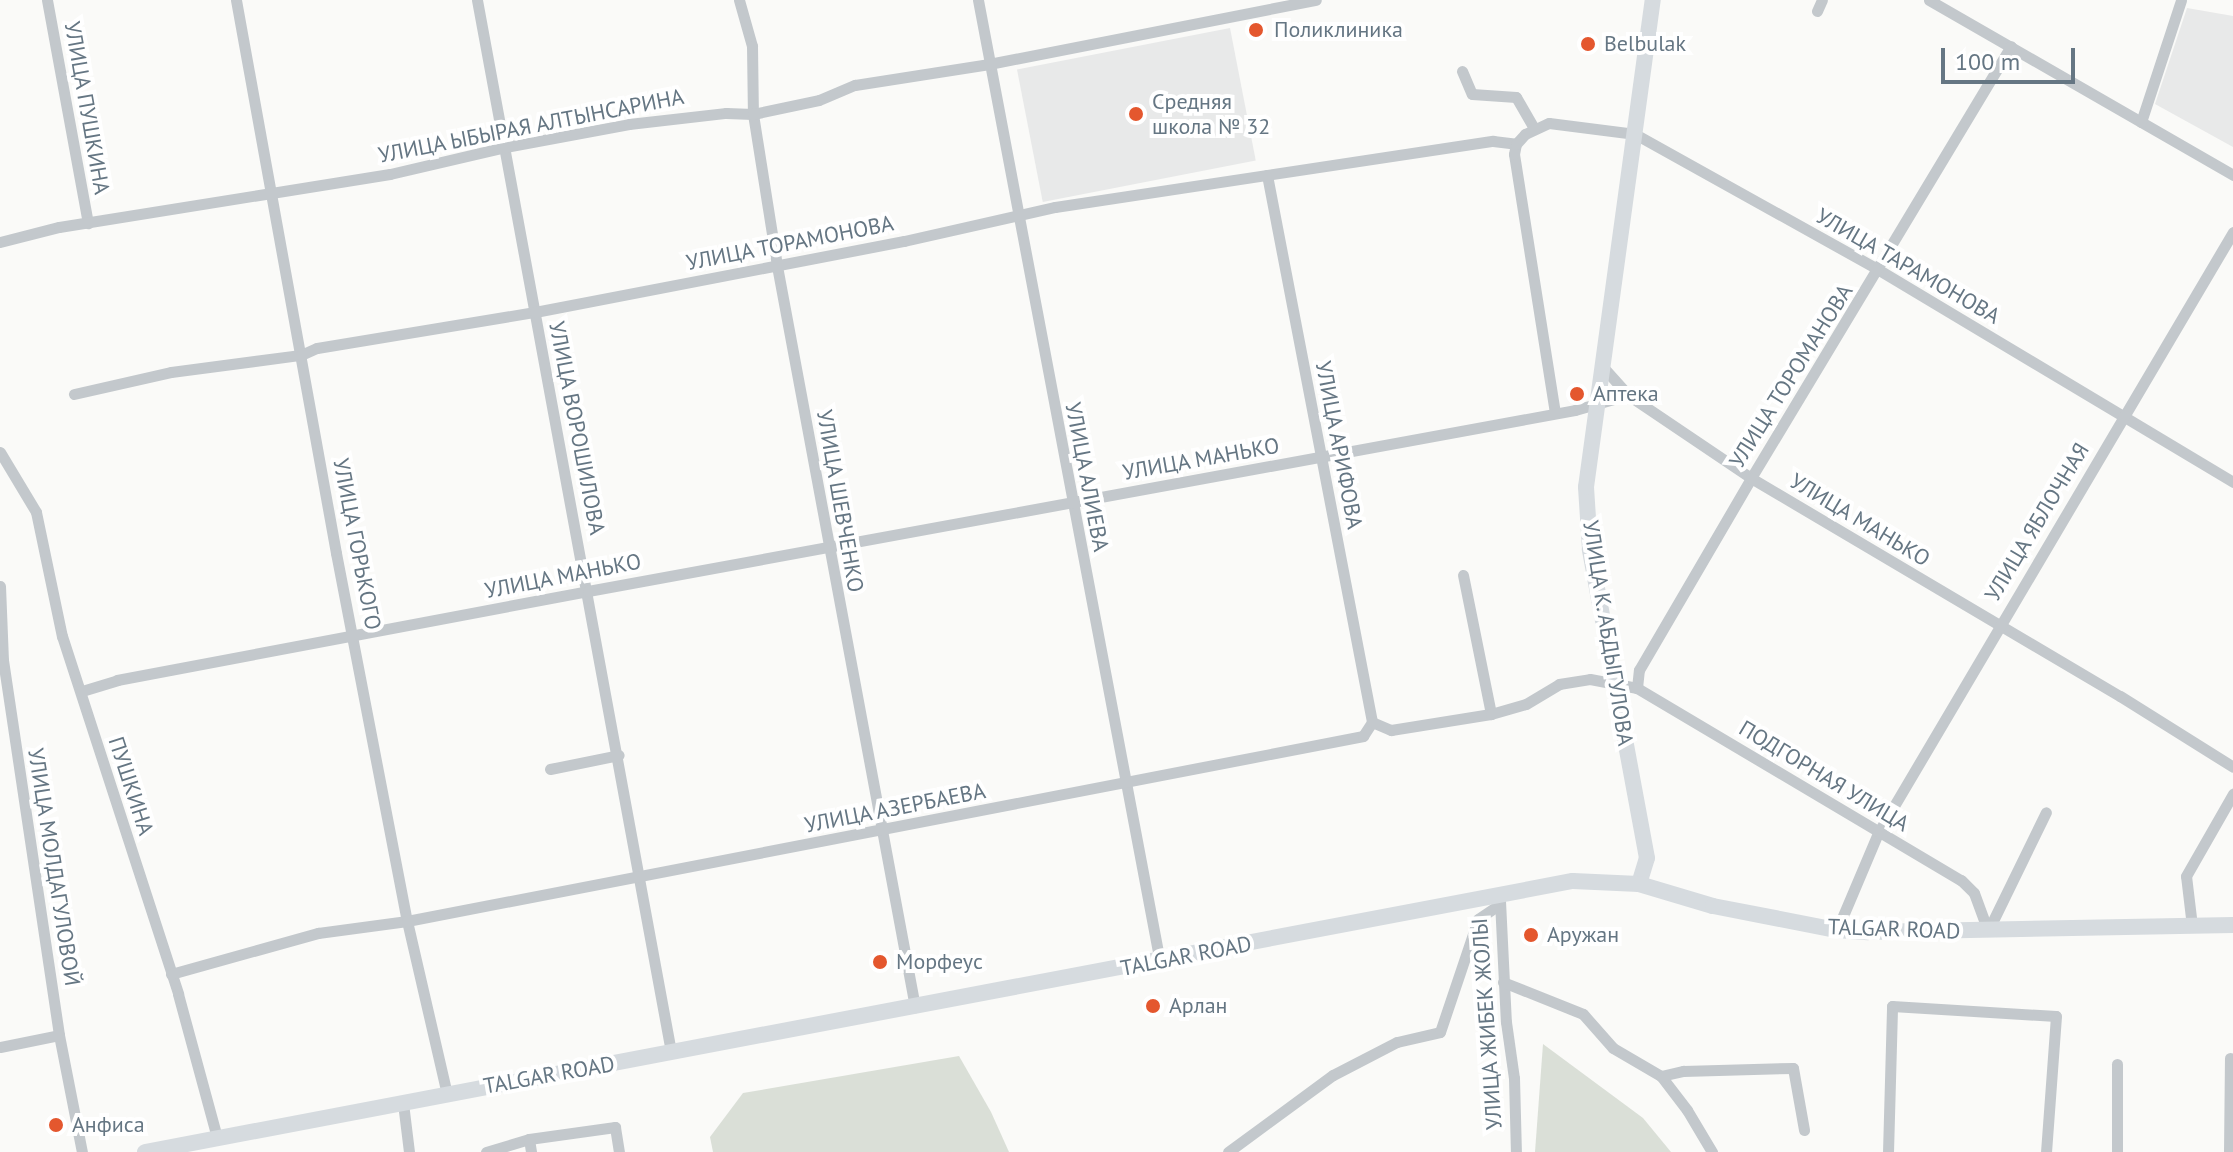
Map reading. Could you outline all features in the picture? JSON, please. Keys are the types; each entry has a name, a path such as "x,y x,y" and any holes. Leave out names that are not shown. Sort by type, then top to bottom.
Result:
{"main road":[{"name":"УЛИЦА К. АБДЫГУЛОВА","path":"1639,884 1647,858 1590,549 1586,487 1635,134 1648,3"},
{"name":"TALGAR ROAD","path":"147,1152 1500,899 1573,881 1639,884 1713,906 1837,930 1988,931 2233,925"}],"street":[{"name":"УЛИЦА ПУШКИНА","path":"47,0 88,223"},
{"name":"УЛИЦА ГОРЬКОГО","path":"236,0 407,921 447,1094"},
{"name":"УЛИЦА ВОРОШИЛОВА","path":"477,0 619,755 671,1052"},
{"name":"УЛИЦА ШЕВЧЕНКО","path":"739,0 752,46 753,114 777,266 915,1007"},
{"name":"УЛИЦА АЛИЕВА","path":"978,0 1160,962"},
{"path":"1243,0 1251,14"},
{"name":"УЛИЦА ЫБЫРАЯ АЛТЫНСАРИНА","path":"0,242 88,223 390,174 505,147 692,115 753,114 819,100 855,85 989,64 1316,0"},
{"path":"1929,0 2233,175"},
{"path":"2141,122 2181,0"},
{"name":"УЛИЦА ТОРОМАНОВА","path":"1637,688 1639,670 2011,46"},
{"path":"1462,71 1472,94 1516,97 1534,128 1516,144 1516,173 1555,413"},
{"name":"УЛИЦА ТАРАМОНОВА","path":"1534,128 1549,123 1635,134 1879,270 2233,482"},
{"name":"УЛИЦА ТОРАМОНОВА","path":"74,394 171,372 301,355 317,348 535,312 1018,216 1493,141 1516,144"},
{"name":"УЛИЦА АРИФОВА","path":"1267,175 1372,722"},
{"name":"УЛИЦА ЯБЛОЧНАЯ","path":"1837,930 1878,833 2233,232"},
{"path":"1602,366 1628,395"},
{"name":"УЛИЦА МАНЬКО","path":"82,691 117,680 1321,458 1555,413 1628,395 1751,478 2233,767"},
{"name":"ПУШКИНА","path":"0,452 36,512 50,590 171,974 217,1138"},
{"path":"1463,575 1491,714"},
{"name":"УЛИЦА МОЛДАГУЛОВОЙ","path":"0,586 2,666 59,1035 82,1152"},
{"path":"1372,722 1391,730 1491,714 1526,704 1559,684 1590,679 1614,682"},
{"name":"ПОДГОРНАЯ УЛИЦА","path":"1614,682 1637,688 1969,886 1988,931"},
{"name":"УЛИЦА АЗЕРБАЕВА","path":"171,974 318,933 407,921 882,832 1363,736 1372,722"},
{"path":"550,769 619,755"},
{"path":"2192,926 2186,876 2233,794"},
{"path":"1988,931 2046,812"},
{"path":"1228,1152 1333,1075 1397,1042 1440,1032 1478,919 1500,899"},
{"name":"УЛИЦА ЖИБЕК ЖОЛЫ","path":"1500,899 1503,982 1514,1078 1516,1152"},
{"path":"1503,982 1583,1014 1613,1048 1661,1076 1687,1110 1712,1152"},
{"path":"1888,1152 1892,1006 2056,1016 2046,1152"},
{"path":"0,1047 59,1035"},
{"path":"2229,1152 2230,1058"},
{"path":"2117,1064 2117,1152"},
{"path":"1661,1076 1683,1071 1793,1068 1804,1130"},
{"path":"403,1103 409,1152"},
{"path":"486,1152 530,1146 615,1127 619,1152"}],"shaded area":[{"path":"2187,8 2233,16 2233,147 2155,104"},
{"name":"Средняя школа № 32","path":"1230,28 1256,161 1043,202 1017,69"},
{"path":"1543,1044 1643,1118 1671,1152 1535,1152"},
{"path":"959,1056 991,1112 1009,1152 713,1152 710,1137 743,1093"}],"place":[{"name":"Поликлиника","path":"1256,30"},
{"name":"Belbulak","path":"1588,44"},
{"name":"Средняя школа № 32","path":"1136,114"},
{"name":"Аптека","path":"1577,394"},
{"name":"Аружан","path":"1531,935"},
{"name":"Морфеус","path":"880,962"},
{"name":"Арлан","path":"1153,1006"},
{"name":"Анфиса","path":"56,1125"}]}
